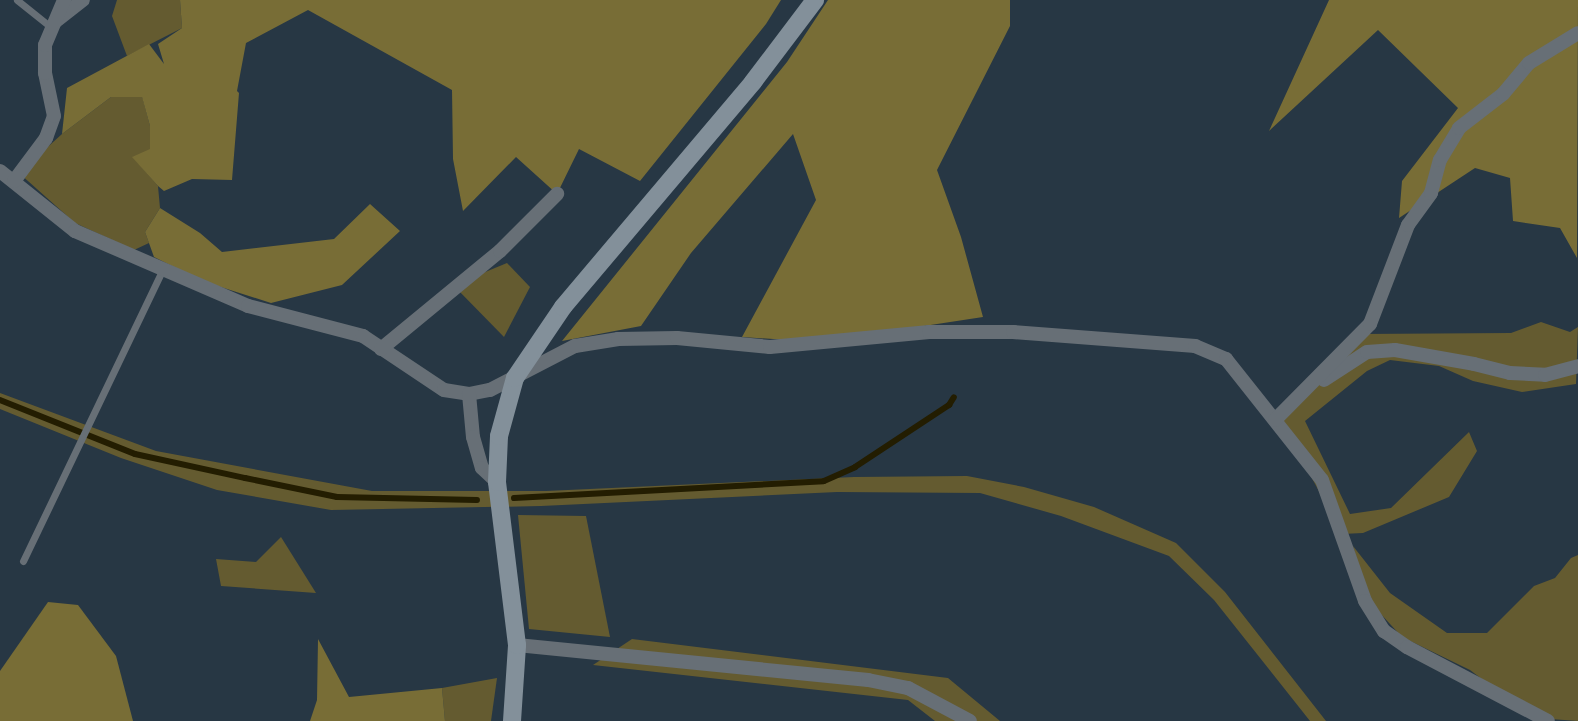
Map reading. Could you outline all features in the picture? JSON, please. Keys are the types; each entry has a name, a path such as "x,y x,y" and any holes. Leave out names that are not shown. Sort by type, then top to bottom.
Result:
{"street":[{"path":"14,181 46,138 54,116 45,73 45,46 64,0"},
{"path":"54,25 83,0"},
{"path":"512,721 517,645 497,482 499,436 515,378 572,297 754,82 815,0"},
{"path":"1275,421 1370,324 1408,225 1430,193 1440,160 1460,128 1503,94 1528,63 1578,33"},
{"path":"0,171 75,231 248,306 363,336 444,390 469,394 490,390 575,346 618,339 677,338 770,347 929,332 1013,332 1195,346 1226,359 1322,480 1365,601 1384,631 1524,716 1548,721"},
{"path":"381,349 500,251 557,194"},
{"path":"1302,393 1367,352 1395,350 1474,363 1510,373 1545,375 1578,366"},
{"path":"469,394 473,437 482,468 497,482"},
{"path":"517,645 868,680 908,688 970,721"}],"lane":[{"path":"17,0 54,25"},
{"path":"23,561 163,270"}],"shaded area":[{"path":"117,0 180,0 182,28 127,56 112,16"},
{"path":"180,0 781,0 766,24 640,181 579,149 557,194 516,157 463,211 453,159 452,90 308,10 246,43 237,91 239,93 232,180 192,179 164,191 158,186 132,157 150,149 150,126 142,97 111,97 62,134 67,88 149,44 164,64 158,44 182,28"},
{"path":"828,0 1010,0 1010,26 937,170 961,237 983,317 819,342 742,337 816,200 793,134 691,253 641,326 562,341 787,62"},
{"path":"1329,0 1578,0 1577,258 1560,228 1513,221 1510,178 1475,168 1399,218 1402,181 1458,108 1378,30 1269,131"},
{"path":"142,96 157,152 133,157 158,186 160,208 145,232 149,243 134,250 75,223 19,173 62,134 111,97"},
{"path":"370,204 400,231 342,285 271,303 202,281 154,257 145,232 160,208 200,233 222,252 334,239"},
{"path":"507,263 530,287 504,337 457,289 478,275"},
{"path":"1541,322 1570,332 1578,327 1576,384 1522,392 1473,381 1439,366 1390,360 1367,371 1305,421 1350,514 1391,508 1469,432 1477,451 1449,497 1363,533 1342,534 1279,417 1360,334 1511,333"},
{"path":"0,393 156,451 372,491 546,491 854,477 967,476 1024,487 1094,507 1176,543 1225,592 1326,721 1310,721 1214,600 1169,556 1061,516 980,493 837,492 541,506 331,510 217,490 121,458 0,409"},
{"path":"518,515 586,516 610,637 529,629"},
{"path":"281,537 316,593 221,586 216,559 256,562"},
{"path":"1353,546 1390,593 1447,633 1487,633 1534,586 1555,578 1571,558 1578,555 1578,721 1550,719 1499,692 1470,670 1402,637 1367,599"},
{"path":"48,602 78,605 116,656 133,721 0,721 0,671"},
{"path":"318,639 349,697 442,688 445,721 310,721 317,700"},
{"path":"632,639 948,678 1000,721 935,721 908,700 593,665"},
{"path":"497,678 491,721 445,721 442,688"}],"waterway":[{"path":"514,498 824,481 855,467 949,405 954,397"},
{"path":"0,400 135,454 245,478 337,497 477,500"}]}
